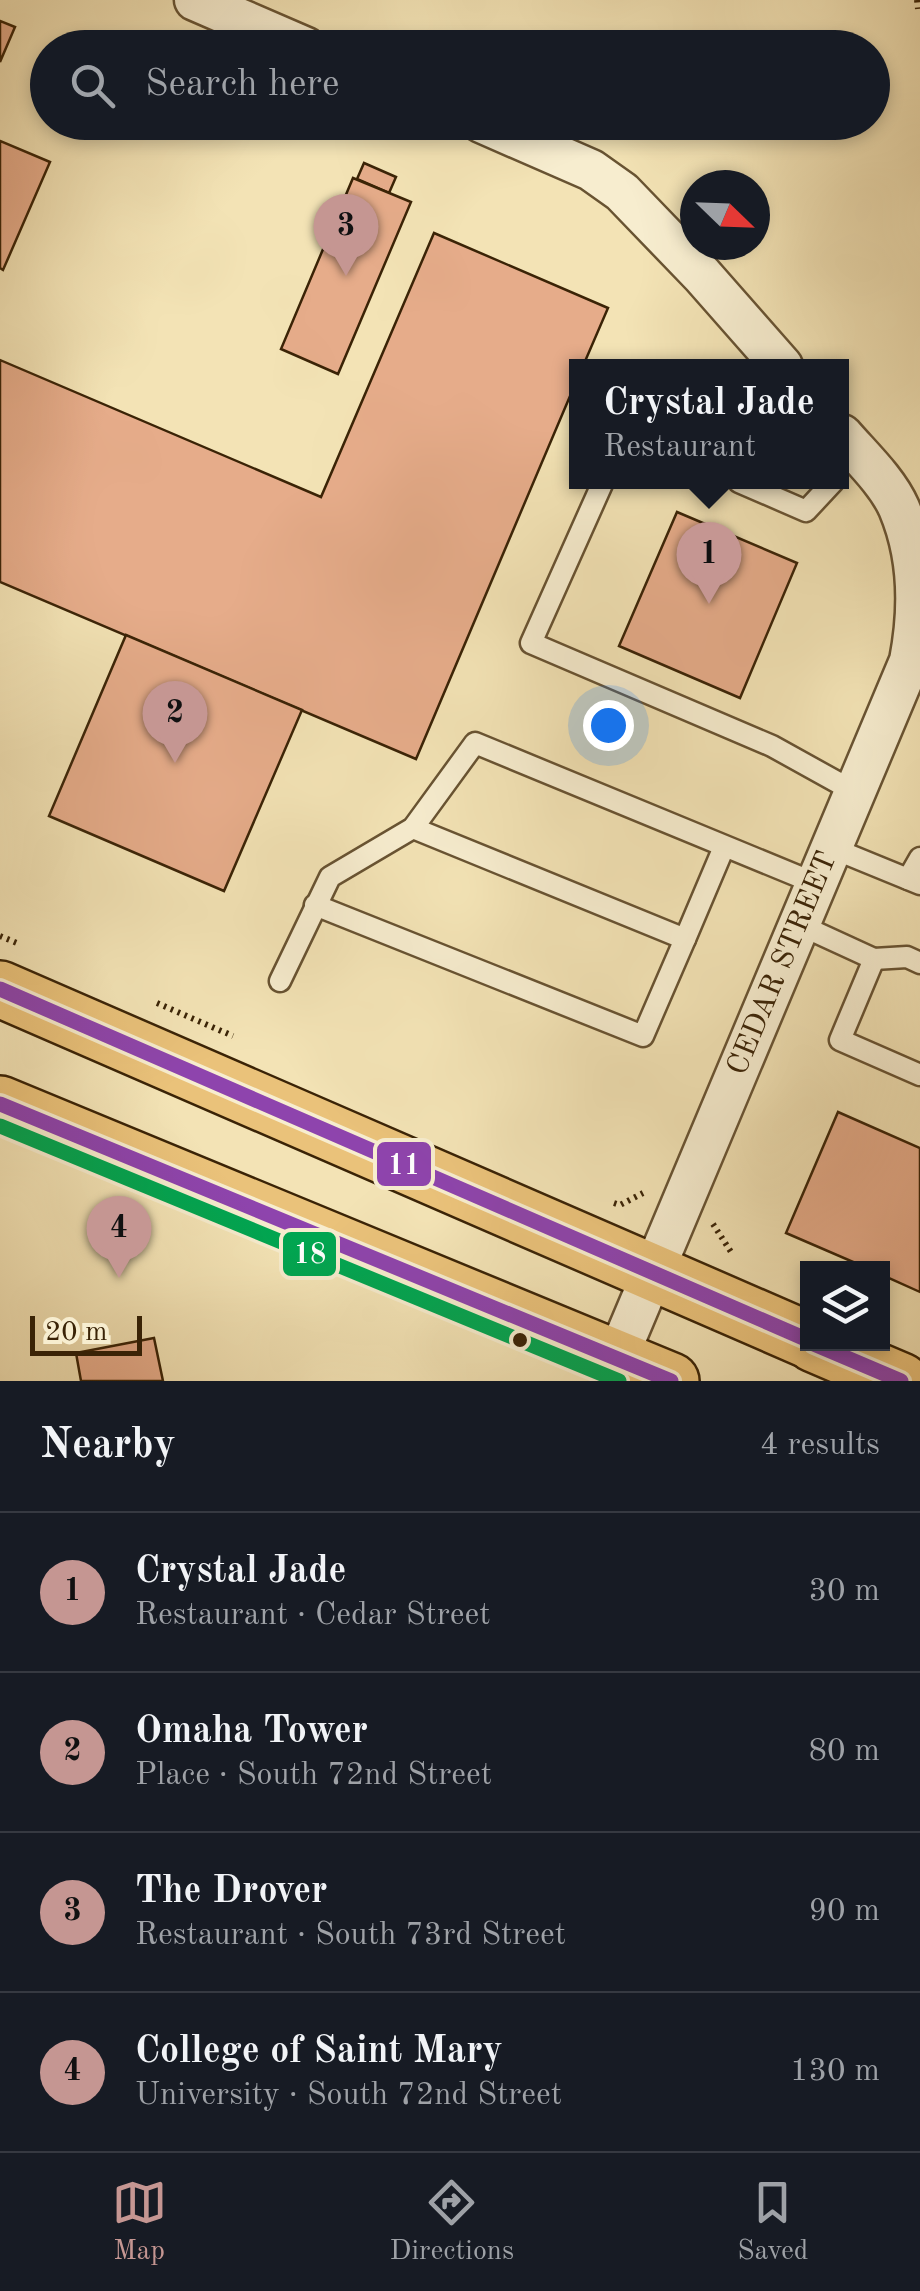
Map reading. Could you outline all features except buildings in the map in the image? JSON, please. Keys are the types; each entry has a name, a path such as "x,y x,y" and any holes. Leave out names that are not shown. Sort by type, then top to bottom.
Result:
{"main road":[{"path":"17,970 653,1274 800,1337"},
{"path":"0,1104 671,1381"},
{"path":"831,1351 902,1381"}],"street":[{"path":"195,0 264,30"},
{"path":"522,140 590,170 622,192 776,359"},
{"path":"849,464 899,507 919,583"},
{"name":"CEDAR STREET","path":"617,1358 910,661 918,626 919,583"}],"lane":[{"path":"600,489 530,643 772,746 855,792"},
{"path":"755,489 806,511 822,489"},
{"path":"280,982 330,877 413,828 475,744 724,847 914,881 920,858"},
{"path":"413,828 685,939"},
{"path":"315,905 644,1036 724,847"},
{"path":"800,924 874,959 907,957 920,963"},
{"path":"874,959 840,1040 920,1075"}],"path":[{"path":"0,936 17,970"},
{"path":"152,1001 238,1038"},
{"path":"605,1201 620,1205 645,1192 712,1223 730,1254 739,1258"}],"transit line":[{"name":"11","path":"0,989 800,1337"},
{"name":"11","path":"0,1104 671,1381"},
{"name":"18","path":"0,1126 619,1381"},
{"name":"11","path":"830,1351 901,1381"}],"place":[{"name":"The Drover","path":"346,276"},
{"name":"Crystal Jade","path":"709,604"},
{"name":"Omaha Tower","path":"175,763"},
{"name":"College of Saint Mary","path":"119,1278"}]}
